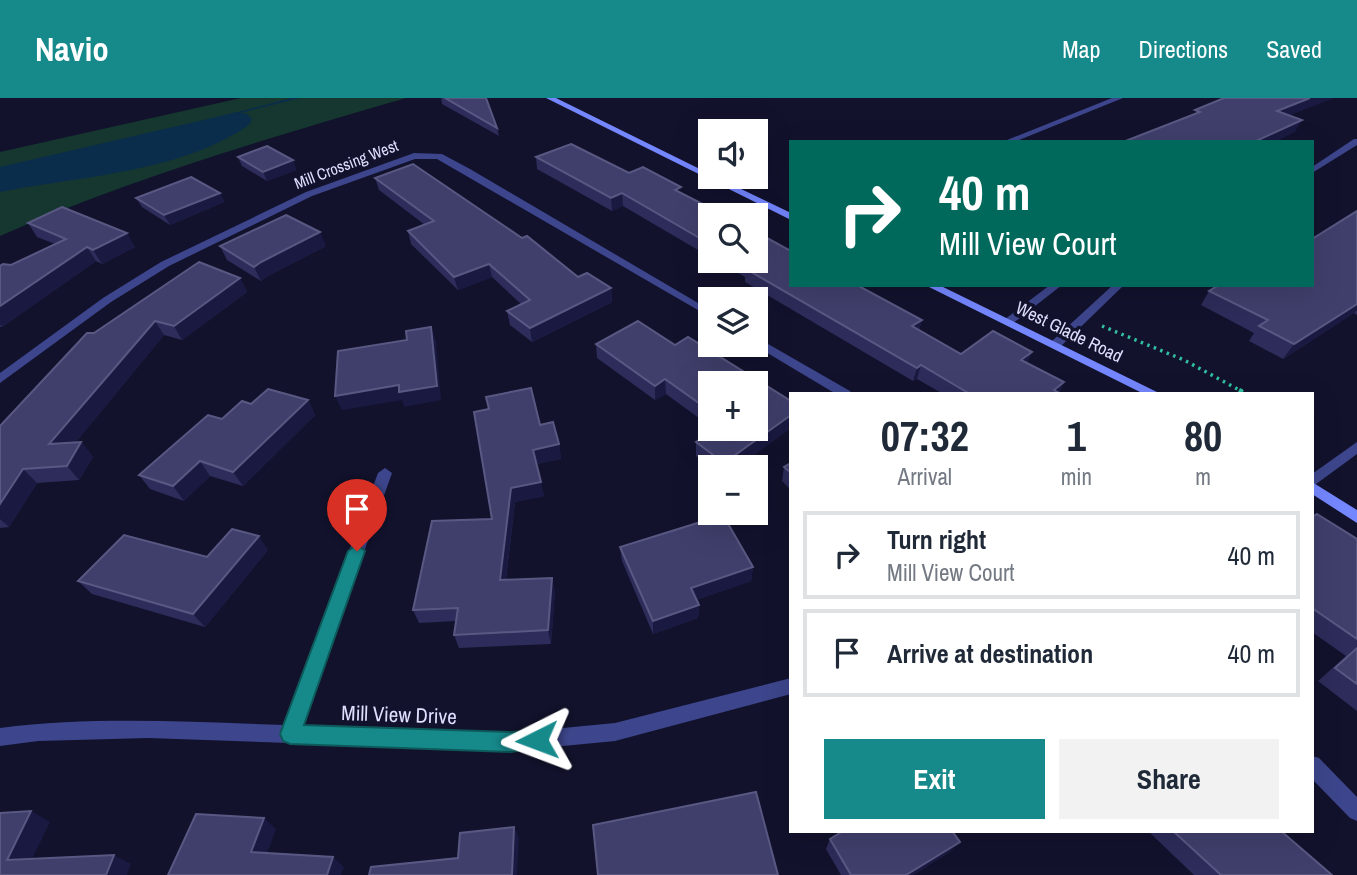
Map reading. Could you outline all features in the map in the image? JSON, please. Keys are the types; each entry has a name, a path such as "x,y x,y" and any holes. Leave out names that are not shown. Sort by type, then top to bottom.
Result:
{"main road":[{"path":"550,98 789,216"},
{"name":"West Glade Road","path":"934,287 1151,392"},
{"path":"1314,486 1357,517"}],"street":[{"path":"1011,140 1119,98"},
{"path":"1314,170 1357,141"},
{"name":"Mill Crossing West","path":"0,379 107,300 177,258 309,194 367,170 428,154 467,170 698,307"},
{"path":"1008,322 1054,287"},
{"path":"1056,344 1112,287"},
{"path":"768,348 843,392"},
{"path":"1314,483 1357,447"},
{"path":"290,734 385,473"},
{"name":"Mill View Drive","path":"0,737 38,732 148,729 511,742 615,732 789,687"},
{"path":"1314,767 1357,811"}],"path":[{"path":"1082,317 1184,360 1243,392"}],"green space":[{"path":"241,98 406,98 150,177 0,236 0,152"}],"water":[{"path":"238,112 247,114 252,119 249,125 222,141 192,153 129,170 0,192 0,167"}],"building":[{"path":"445,98 486,98 497,128"},
{"path":"1224,98 1310,98 1277,111 1302,120 1258,140 1128,140 1200,112 1195,110"},
{"path":"571,144 629,173 643,167 681,187 675,190 700,203 698,203 698,237 622,193 611,198 536,157"},
{"path":"267,146 293,160 263,172 238,157"},
{"path":"413,164 522,238 527,236 578,277 587,273 611,288 530,328 507,311 530,300 489,264 454,277 408,231 434,221 375,178"},
{"path":"191,177 220,193 164,215 136,198"},
{"path":"62,207 127,233 93,250 87,247 0,306 0,266 11,265 66,239 28,223"},
{"path":"1357,211 1357,304 1294,344 1259,326 1268,320 1209,291 1216,287 1314,287 1314,238"},
{"path":"286,215 320,232 254,267 220,246"},
{"path":"768,239 789,250 789,287 861,287 922,320 912,326 961,354 993,331 1032,352 1021,360 1064,382 1054,390 1058,392 967,392 921,365 917,368 753,273 768,273"},
{"path":"199,262 240,278 174,326 155,321 49,444 81,442 67,466 23,469 0,504 0,426 87,333 94,333"},
{"path":"638,321 675,345 688,337 698,343 698,357 720,357 743,371 698,371 698,402 665,379 655,386 596,344"},
{"path":"431,327 437,386 399,392 399,385 335,396 338,351 407,340 406,331"},
{"path":"768,387 789,400 789,416 768,431"},
{"path":"531,388 540,425 553,422 559,444 533,450 541,482 511,488 500,580 552,578 548,630 454,635 458,608 413,610 432,521 492,519 474,412 489,409 486,397"},
{"path":"268,389 308,400 233,472 200,461 173,486 139,475 208,415 222,419 242,401 251,404"},
{"path":"755,441 735,455 713,455 696,442"},
{"path":"1317,514 1357,539 1357,639 1314,609 1314,516"},
{"path":"698,523 698,525 729,525 753,567 691,588 699,605 653,621 620,547"},
{"path":"232,529 259,536 193,614 78,581 124,535 207,557"},
{"path":"1357,648 1357,684 1335,668"},
{"path":"756,792 778,875 598,875 593,825"},
{"path":"31,811 7,860 114,855 106,875 0,875 0,813"},
{"path":"196,814 264,818 251,852 333,857 327,875 168,875"},
{"path":"514,827 512,875 369,875 371,867 458,858 460,833"},
{"path":"840,833 953,833 960,842 906,875 851,875 830,839"},
{"path":"1175,833 1283,833 1332,875 1221,875"}],"waterway":[{"path":"228,115 298,98"}],"route":[{"path":"357,551 290,734 511,742 537,740"}]}
